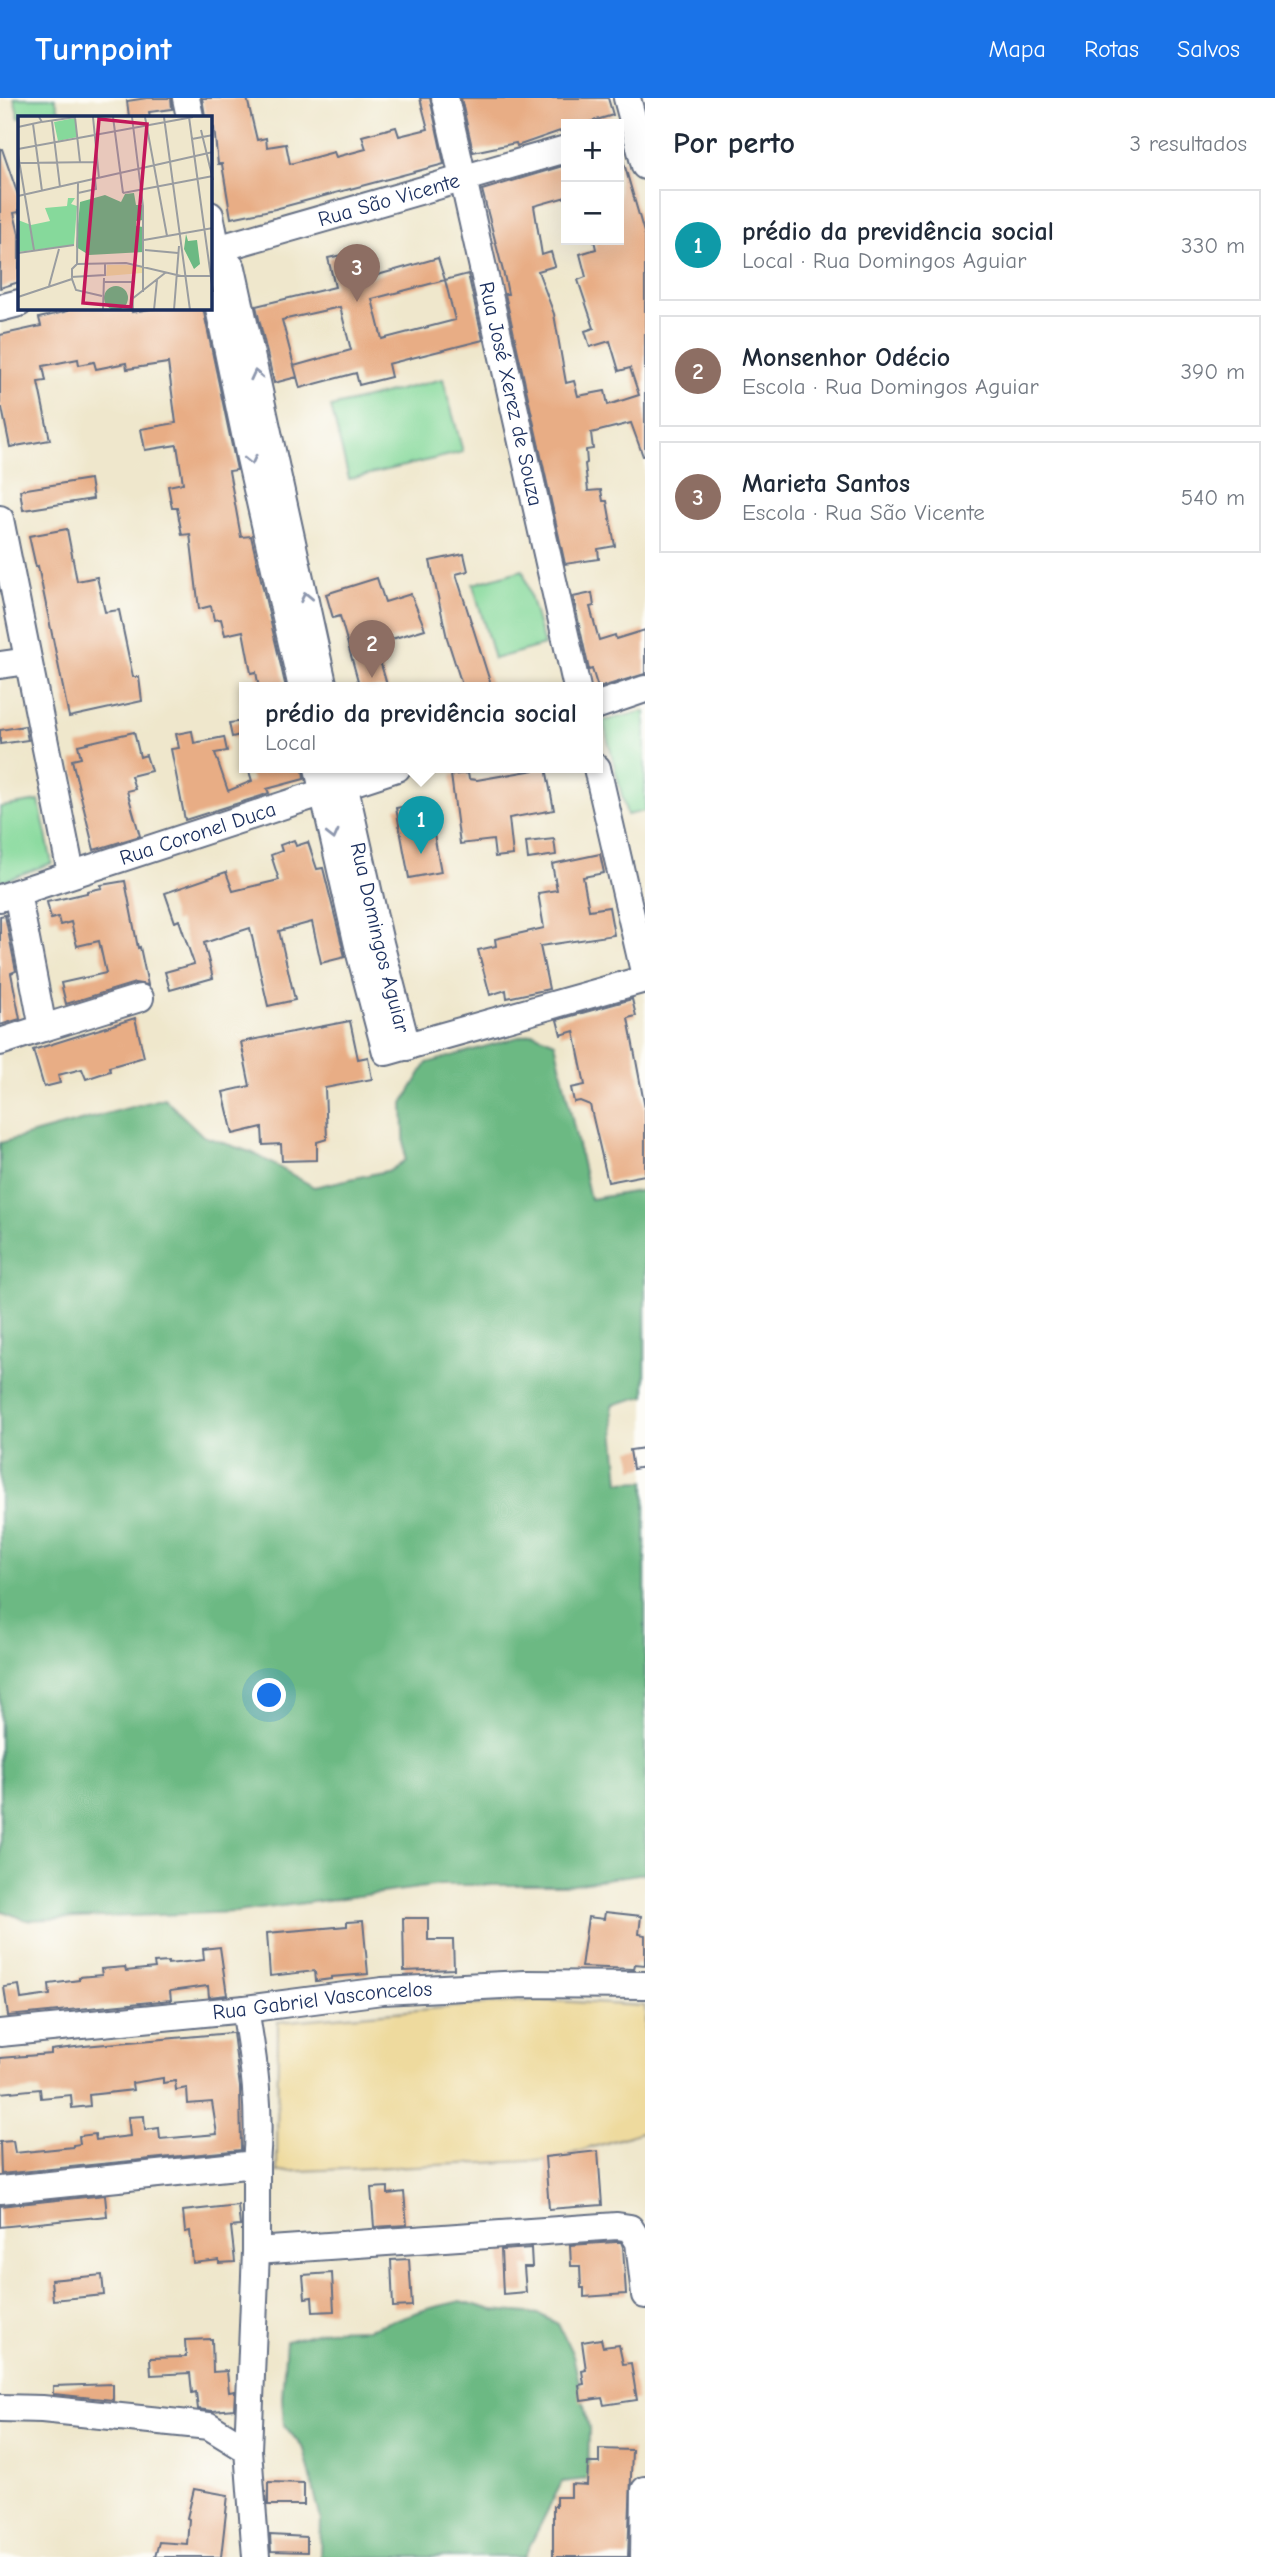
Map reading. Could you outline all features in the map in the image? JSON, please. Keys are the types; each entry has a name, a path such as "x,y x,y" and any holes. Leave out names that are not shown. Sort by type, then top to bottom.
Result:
{"street":[{"path":"186,98 190,116"},
{"name":"Rua José Xerez de Souza","path":"445,98 576,682"},
{"path":"627,98 633,130 645,166"},
{"name":"Rua São Vicente","path":"214,251 561,150"},
{"path":"212,233 212,274 237,339 250,457 280,534 304,642 321,682"},
{"path":"0,308 18,303"},
{"path":"0,519 71,873"},
{"path":"302,682 304,642"},
{"path":"0,665 29,662"},
{"path":"603,703 645,689"},
{"name":"Rua Coronel Duca","path":"8,895 331,779 367,773"},
{"path":"598,773 645,978"},
{"name":"Rua Domingos Aguiar","path":"331,779 369,946 386,1052 645,978"},
{"path":"8,895 43,1028"},
{"path":"0,1042 140,998"},
{"name":"Rua Gabriel Vasconcelos","path":"0,2033 245,2009 382,1991 526,1984 645,1985"},
{"path":"245,2009 257,2091 258,2135 248,2450 256,2557"},
{"path":"0,2190 256,2164"},
{"path":"256,2251 617,2226 630,2228 639,2242 645,2295"},
{"path":"0,2408 43,2409 209,2426 248,2450"},
{"path":"644,2557 645,2490"}],"green space":[{"path":"14,98 55,98 61,116 18,116"},
{"path":"443,379 463,452 349,479 331,407"},
{"path":"523,570 544,645 494,659 473,584"},
{"path":"645,711 645,811 627,815 603,721"},
{"path":"39,801 52,863 0,882 0,807"},
{"path":"533,1033 555,1042 590,1199 645,1190 645,1396 612,1405 619,1482 645,1481 645,1873 567,1885 441,1885 237,1912 26,1920 0,1910 0,1143 164,1098 203,1136 253,1153 314,1187 391,1170 405,1160 403,1103 427,1063"},
{"path":"461,2301 493,2310 539,2314 558,2324 573,2355 589,2428 588,2479 562,2482 524,2557 320,2557 321,2520 304,2449 284,2425 282,2398 286,2341 327,2330 368,2329 427,2309"}],"sand":[{"path":"536,2000 645,2006 645,2131 551,2160 277,2172 278,2022"}],"building":[{"path":"171,98 172,109 149,112 150,116 129,116 127,101"},
{"path":"202,98 247,98 257,140 266,138 267,147 286,144 290,164 334,152 336,157 366,149 362,136 396,127 399,136 428,129 420,98 430,98 444,164 231,218 222,164 218,164 212,116 205,116"},
{"path":"461,98 608,98 613,115 600,119 561,119 561,131 517,146 516,143 473,152"},
{"path":"2,149 18,195 18,212 14,213 18,230 18,282 0,288"},
{"path":"624,163 645,236 645,456 631,423 591,433 593,449 586,450 585,464 588,491 601,490 603,501 607,501 615,546 598,549 599,559 565,564 505,294 508,294 505,279 482,190 561,166 561,198 534,206 542,255 551,252 555,266 538,271 554,314 566,383 574,381 578,396 605,391 608,405 639,395 630,368 619,371 610,341 590,347 585,331 594,328 578,280 586,277 580,254 596,249 595,245 624,245"},
{"path":"360,251 367,278 438,258 445,280 468,274 483,340 388,364 391,377 359,385 356,373 300,388 297,377 274,383 256,306 335,287 328,258","holes":["445,280 455,320 382,339 372,299","340,307 351,350 294,366 282,320"]},
{"path":"203,310 237,470 229,471 241,537 251,536 285,682 258,682 256,672 251,673 243,631 225,635 221,619 214,620 211,606 199,609 190,534 182,535 177,508 172,508 168,486 183,483 177,445 145,450 141,429 176,423 168,363 127,369 126,363 96,369 94,362 79,365 78,359 43,366 46,381 38,382 50,440 10,447 0,408 0,335 41,326 39,318 68,311"},
{"path":"90,479 93,499 23,510 20,490"},
{"path":"67,529 77,581 97,577 105,612 119,610 133,677 139,677 142,701 69,717 38,566 36,567 29,536"},
{"path":"464,554 468,571 456,574 490,682 461,682 447,638 430,561"},
{"path":"377,578 385,602 411,594 425,629 375,644 386,682 358,682 340,616 333,618 326,594"},
{"path":"592,593 594,606 590,607 599,640 615,635 616,639 645,630 645,674 603,687 603,682 596,682 592,669 589,670 573,597"},
{"path":"239,722 239,735 232,737 229,723"},
{"path":"25,726 28,740 0,744 0,730"},
{"path":"192,731 194,743 224,737 227,751 215,753 228,791 252,781 250,773 303,773 304,779 267,789 269,793 185,820 171,749 179,748 176,734"},
{"path":"134,732 140,757 146,755 151,771 131,776 135,789 127,791 140,836 94,850 72,760 81,758 78,745"},
{"path":"468,773 469,779 517,773 547,773 554,810 509,818 513,855 495,857 493,840 460,844 451,775"},
{"path":"428,802 441,872 409,878 396,808"},
{"path":"554,839 556,855 528,859 526,842"},
{"path":"294,840 296,846 308,842 317,869 323,868 345,957 321,963 312,922 279,931 295,1000 268,1006 250,928 204,943 213,978 170,990 165,972 194,964 179,920 175,922 165,893 226,872 233,891 279,880 271,855 282,851 280,845"},
{"path":"600,854 604,873 583,877 589,910 609,907 614,935 540,946 549,989 507,998 506,990 490,995 478,950 496,946 495,939 544,928 538,893 557,890 552,864"},
{"path":"125,881 148,985 135,983 66,1004 61,983 106,973 99,941 77,946 71,922 60,925 58,917 51,919 47,902 87,893 102,888 101,885"},
{"path":"5,915 16,971 11,973 20,1019 0,1025 0,916"},
{"path":"632,999 636,1016 628,1018 645,1108 645,1175 608,1182 590,1105 574,1102 571,1088 585,1085 574,1031 561,1035 557,1020"},
{"path":"135,1018 144,1057 109,1067 110,1071 86,1079 82,1069 58,1075 60,1083 44,1087 33,1050"},
{"path":"350,1021 358,1059 368,1057 372,1079 325,1088 327,1139 317,1142 317,1160 282,1161 281,1144 263,1145 262,1127 233,1134 223,1092 250,1086 241,1042"},
{"path":"645,1448 645,1467 633,1469 630,1450"},
{"path":"605,1912 641,1916 639,1934 645,1935 645,1965 635,1964 634,1969 581,1967 588,1917 604,1919"},
{"path":"403,1918 428,1918 428,1940 453,1940 454,1969 404,1971"},
{"path":"363,1921 368,1974 316,1981 315,1971 270,1976 267,1933 347,1926 347,1922"},
{"path":"220,1947 227,1995 209,1997 208,1986 170,1991 171,2000 8,2016 4,1987 19,1985 21,1999 50,1995 49,1984 102,1975 101,1969 125,1967 126,1971 155,1968 154,1963 204,1960 203,1949"},
{"path":"233,2033 240,2087 241,2150 1,2174 0,2142 13,2141 15,2153 73,2147 80,2144 79,2136 95,2134 96,2140 130,2136 128,2117 144,2116 145,2130 159,2128 160,2139 217,2134 212,2102 188,2104 187,2088 176,2090 175,2081 163,2083 163,2078 132,2083 133,2090 89,2095 90,2106 72,2108 71,2095 41,2098 40,2089 0,2093 0,2058 51,2054 51,2050 84,2046"},
{"path":"598,2151 602,2205 549,2209 545,2157"},
{"path":"388,2187 388,2194 404,2192 407,2225 374,2227 371,2188"},
{"path":"105,2195 107,2216 0,2227 0,2206"},
{"path":"238,2205 240,2226 231,2227 235,2262 219,2263 219,2260 193,2263 190,2231 185,2232 183,2211"},
{"path":"621,2242 626,2294 584,2297 580,2266 571,2266 570,2245"},
{"path":"531,2248 532,2267 524,2267 526,2292 503,2294 501,2250"},
{"path":"409,2259 412,2306 393,2307 391,2260"},
{"path":"332,2273 334,2311 313,2312 312,2297 305,2298 303,2275"},
{"path":"102,2275 104,2295 53,2300 51,2280"},
{"path":"212,2339 213,2372 227,2371 229,2392 235,2391 234,2409 198,2409 196,2392 192,2393 190,2373 151,2375 150,2358 186,2357 185,2340"},
{"path":"601,2339 603,2347 619,2345 623,2364 631,2363 637,2400 604,2405 602,2398 581,2401 579,2385 584,2384 582,2371 586,2370 582,2342"},
{"path":"113,2384 113,2400 53,2394 53,2386"},
{"path":"599,2449 632,2450 628,2557 553,2557 553,2506 556,2506 556,2497 571,2497 571,2484 587,2485 588,2463 599,2463"},
{"path":"268,2482 304,2483 304,2505 268,2505"},
{"path":"194,2489 228,2495 221,2557 155,2557 159,2542 187,2544 187,2518"},
{"path":"270,2535 307,2537 307,2552 271,2551"}],"place":[{"name":"Marieta Santos","path":"357,302"},
{"name":"Monsenhor Odécio","path":"372,678"},
{"name":"prédio da previdência social","path":"421,854"}]}
